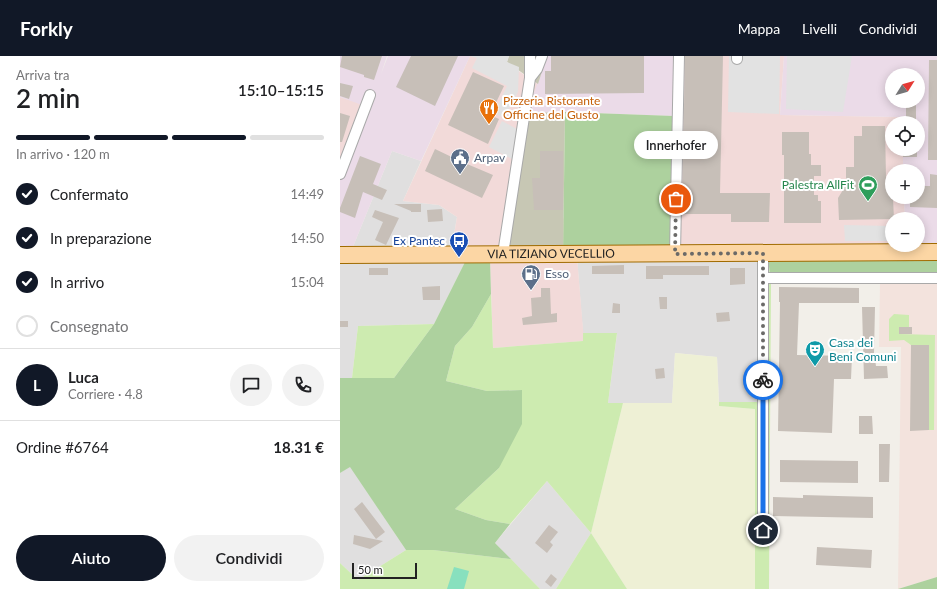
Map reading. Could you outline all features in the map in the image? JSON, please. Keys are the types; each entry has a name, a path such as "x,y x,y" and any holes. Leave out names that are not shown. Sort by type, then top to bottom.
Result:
{"main road":[{"name":"VIA TIZIANO VECELLIO","path":"340,255 937,252"}],"street":[{"path":"503,254 530,78 530,56"},
{"path":"530,78 537,69 542,56"},
{"path":"675,254 679,56"},
{"path":"340,174 370,95"},
{"path":"763,253 763,530"},
{"path":"763,278 937,278"}],"shaded area":[{"path":"340,56 387,56 381,74 388,56 470,56 421,161 392,151 348,259 340,259 340,180 360,138 362,105 340,97"},
{"path":"470,56 496,56 538,84 527,113 577,257 584,341 493,348 490,258 450,259 457,217 439,205 403,201"},
{"path":"470,56 509,56 507,62 519,67 518,92 504,118 494,113 507,86 472,68 477,58"},
{"path":"509,56 547,56 538,84 507,62"},
{"path":"547,56 674,56 674,116 565,112 527,113"},
{"path":"674,56 784,56 780,115 885,117 885,156 903,156 903,164 885,164 885,204 904,204 905,212 885,212 885,245 674,258"},
{"path":"729,56 780,56 779,114 728,112"},
{"path":"784,56 937,56 937,247 925,246 925,212 905,212 904,204 925,204 925,164 903,164 903,156 925,156 925,116 780,115"},
{"path":"787,56 852,56 843,112 786,109"},
{"path":"340,97 362,104 360,138 340,180"},
{"path":"565,112 563,257 502,258 527,113"},
{"path":"502,121 517,129 512,159 489,147"},
{"path":"392,151 421,161 403,201 439,205 457,217 450,258 467,258 434,324 358,326 352,378 340,378 340,259 348,259"},
{"path":"844,225 885,226 885,241 845,241"},
{"path":"577,257 768,258 766,403 719,402 717,357 675,353 672,403 608,403 617,334 583,333"},
{"path":"880,283 937,283 937,577 898,589 901,347 879,347"},
{"path":"675,353 717,357 719,406 755,409 755,589 627,589 591,533 623,403 672,403"},
{"path":"350,466 406,550 358,580 340,563 340,473"},
{"path":"547,481 591,533 556,589 540,589 495,543"}],"green space":[{"path":"565,112 674,116 674,258 563,257"},
{"path":"937,247 937,283 771,283 768,258 885,250 885,252 925,252 925,248"},
{"path":"467,258 490,258 491,294 472,327 455,346 446,381 487,391 522,390 522,424 499,468 455,509 486,520 510,524 495,543 511,559 433,550 406,550 350,467 340,473 340,378 394,378 434,324"},
{"path":"768,258 771,283 769,589 755,589 755,409 719,406 719,402 766,402"},
{"path":"491,294 493,348 583,341 583,333 617,333 608,403 623,403 591,533 547,481 510,524 486,520 455,509 499,468 522,390 487,391 446,381 455,346 472,327"},
{"path":"894,314 909,315 909,327 899,327 900,334 935,335 934,430 929,430 929,345 911,345 904,340 889,341 889,319"},
{"path":"434,324 394,378 352,378 358,326"},
{"path":"591,533 627,589 556,589"},
{"path":"406,550 433,550 511,559 540,589 340,589 340,563 358,580"},
{"path":"454,567 469,571 464,589 447,589"},
{"path":"937,577 937,589 898,589"}],"building":[{"path":"342,56 382,56 374,80 340,67"},
{"path":"411,56 458,56 435,106 396,87"},
{"path":"551,56 644,56 644,93 545,94 545,71 551,71"},
{"path":"685,56 723,56 720,193 770,193 769,222 731,222 731,214 682,214"},
{"path":"929,60 937,60 937,160 928,160"},
{"path":"473,72 504,86 490,115 499,119 488,144 448,125"},
{"path":"340,83 353,86 349,99 340,96"},
{"path":"906,108 916,108 916,116 906,116"},
{"path":"340,113 350,116 342,142 340,142"},
{"path":"862,126 885,126 885,204 893,204 894,212 885,212 885,219 839,220 838,198 846,185 846,167 854,167 854,136 862,136"},
{"path":"782,132 809,132 809,154 811,154 811,165 821,165 821,176 814,176 814,195 818,195 818,201 821,201 821,223 784,223 784,155 782,155"},
{"path":"435,149 460,161 463,155 470,158 467,164 493,175 482,198 425,171"},
{"path":"540,151 563,151 563,210 534,210 532,178 540,178"},
{"path":"360,156 381,164 373,184 387,190 382,200 363,192 355,218 340,212 340,208"},
{"path":"903,156 917,156 917,157"},
{"path":"930,174 937,175 937,208 910,207 910,204 925,204 925,186 930,186"},
{"path":"394,204 421,204 421,212 411,212"},
{"path":"442,209 443,221 428,222 427,210"},
{"path":"375,210 399,218 386,245 375,240 383,222 372,217"},
{"path":"624,265 624,274 592,274 592,266"},
{"path":"646,266 709,266 709,275 663,275 663,279 646,279"},
{"path":"369,268 388,268 388,275 369,275"},
{"path":"730,268 745,268 745,284 730,285"},
{"path":"440,286 440,300 423,300 422,287"},
{"path":"779,287 859,288 859,303 799,303 797,355 852,356 851,379 834,379 832,433 778,431"},
{"path":"541,288 550,288 551,314 557,313 557,322 523,325 522,318 532,316 531,298 541,297"},
{"path":"659,297 667,297 667,309 660,309"},
{"path":"613,303 620,304 620,313 612,313"},
{"path":"862,307 875,307 874,353 876,366 887,366 888,378 864,379"},
{"path":"729,312 730,321 717,322 716,313"},
{"path":"340,321 348,321 348,327 340,327"},
{"path":"899,327 912,327 912,334 899,334"},
{"path":"911,345 929,345 929,430 910,431"},
{"path":"664,368 665,378 656,379 655,369"},
{"path":"859,416 872,416 873,434 859,434"},
{"path":"879,444 890,444 889,482 879,482"},
{"path":"780,460 858,461 858,483 780,482"},
{"path":"803,495 873,497 873,518 773,516 773,497 803,498"},
{"path":"362,502 385,532 376,539 354,509"},
{"path":"549,525 558,532 550,542 553,545 547,553 535,543"},
{"path":"354,535 383,541 370,549 353,544"},
{"path":"817,547 872,550 871,568 816,565"},
{"path":"551,574 557,579 551,587 545,582"}],"way so far":[{"path":"676,199 675,254 763,253 763,380"}],"place":[{"name":"Pizzeria Ristorante Officine del Gusto","path":"489,125"},
{"name":"Arpav","path":"460,175"},
{"name":"Innerhofer","path":"676,199"},
{"name":"Palestra AllFit","path":"868,202"},
{"name":"Ex Pantec","path":"459,258"},
{"name":"Esso","path":"531,291"},
{"name":"Casa dei Beni Comuni","path":"815,367"}],"route":[{"path":"763,380 763,530"}]}
